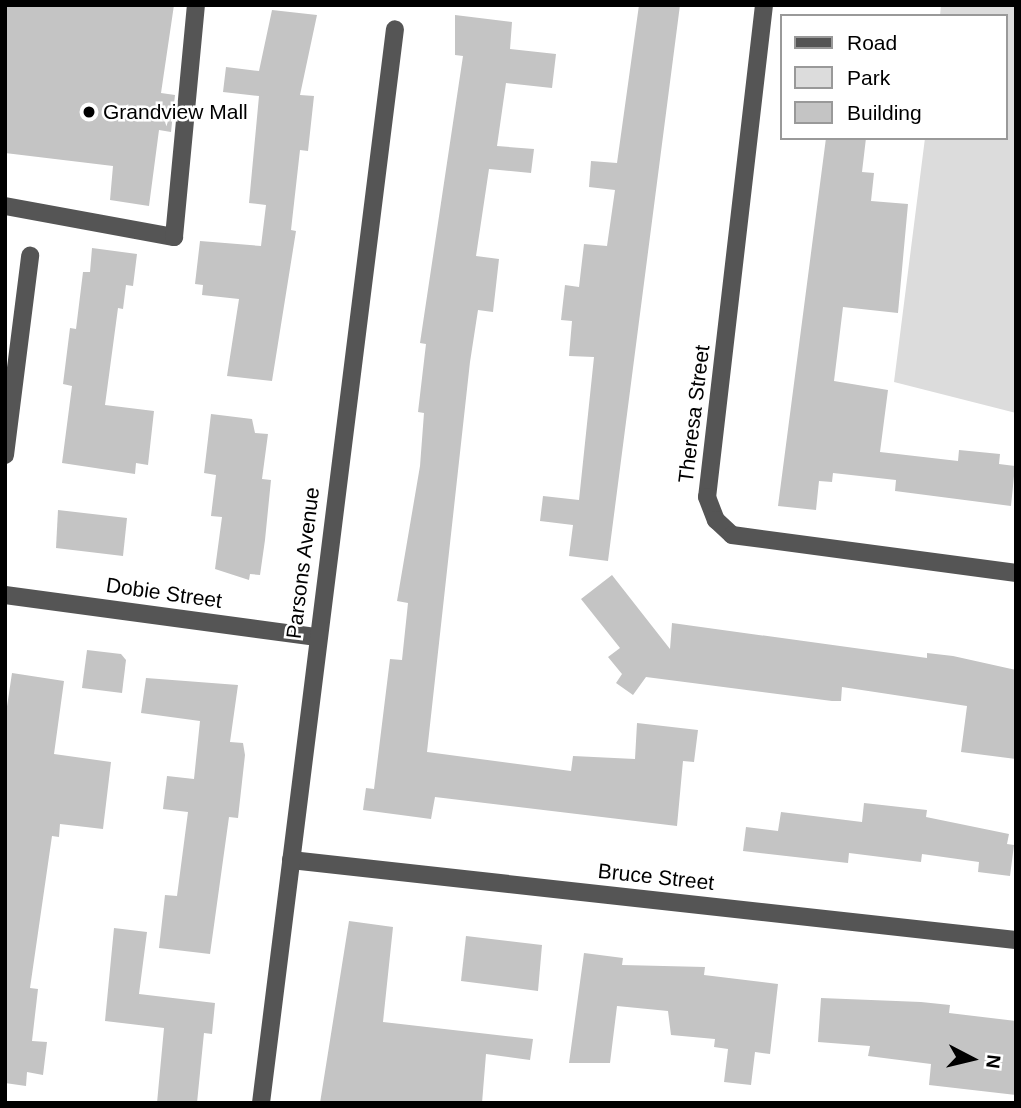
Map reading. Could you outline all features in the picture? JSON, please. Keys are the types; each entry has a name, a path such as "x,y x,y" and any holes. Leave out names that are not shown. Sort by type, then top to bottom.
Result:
{"street":[{"path":"5,206 174,237 196,5"},
{"name":"Theresa Street","path":"764,5 707,497 716,520 732,535 1016,573"},
{"name":"Parsons Avenue","path":"261,1103 317,637 395,29"},
{"path":"5,455 30,256"},
{"name":"Dobie Street","path":"5,595 317,637"},
{"name":"Bruce Street","path":"291,860 1016,940"}],"green space":[{"path":"941,5 1016,5 1016,413 894,382 925,140 1007,140 1007,14 940,14"}],"building":[{"name":"Grandview Mall","path":"5,5 174,5 161,93 175,95 171,132 159,130 149,206 110,200 113,166 5,153"},
{"path":"639,5 680,5 608,561 569,556 573,525 540,521 543,496 579,500 594,357 569,356 572,321 561,320 565,285 579,287 584,244 607,246 615,190 589,187 591,161 617,163"},
{"path":"272,10 317,15 300,95 314,96 308,151 300,150 291,230 296,231 272,381 227,376 239,299 202,295 203,285 195,284 200,241 261,246 266,205 249,203 259,96 223,92 226,67 259,71"},
{"path":"455,15 512,22 510,49 556,54 552,88 506,83 497,146 534,149 531,173 489,169 476,256 499,259 493,312 478,310 470,362 427,752 571,771 573,756 635,759 637,723 698,730 694,762 683,761 677,826 435,797 431,819 363,810 366,788 374,789 390,659 402,660 408,603 397,601 420,466 424,413 418,412 426,344 420,343 463,56 455,55"},
{"path":"826,140 866,140 862,172 874,173 871,201 908,204 898,313 843,307 834,381 888,390 880,452 958,461 959,450 1000,454 999,464 1015,466 1011,506 895,491 896,480 833,473 832,482 819,481 816,510 778,506"},
{"path":"92,248 137,254 133,286 126,285 123,309 118,308 105,405 154,411 148,465 136,463 135,474 62,463 72,386 63,384 70,328 76,329 83,272 90,272"},
{"path":"211,414 252,419 255,433 268,434 262,479 271,480 265,540 260,575 250,574 249,580 215,569 222,517 211,516 216,475 204,473"},
{"path":"58,510 127,518 123,556 56,548"},
{"path":"612,575 670,649 672,623 927,658 927,653 953,656 1016,670 1016,759 961,752 967,706 842,687 841,701 832,701 646,677 633,695 616,683 622,674 608,657 620,648 581,599"},
{"path":"87,650 121,654 126,660 122,693 82,688"},
{"path":"12,673 64,681 54,754 111,762 103,829 60,824 59,837 52,836 30,988 38,989 32,1041 47,1042 43,1075 27,1072 26,1086 5,1083 5,720"},
{"path":"146,678 238,685 230,742 243,743 245,755 238,818 229,817 210,954 159,948 165,895 177,896 188,812 163,809 167,776 194,779 200,721 141,713"},
{"path":"864,803 927,810 926,817 1009,834 1007,844 1014,845 1010,876 978,872 979,862 922,854 921,862 849,853 848,863 743,851 746,827 778,831 781,812 862,822"},
{"path":"349,921 393,927 383,1022 533,1039 530,1060 486,1054 482,1103 320,1103"},
{"path":"114,928 147,932 139,994 215,1003 212,1034 204,1033 197,1103 157,1103 164,1028 105,1021"},
{"path":"466,936 542,945 538,991 461,981"},
{"path":"584,953 623,958 622,965 705,967 704,975 778,984 770,1054 755,1052 751,1085 724,1082 728,1049 714,1047 715,1039 671,1035 668,1011 617,1006 610,1063 569,1063"},
{"path":"821,998 950,1005 949,1013 1016,1021 1016,1095 929,1085 931,1064 868,1056 870,1046 818,1042"}],"place":[{"name":"Grandview Mall","path":"89,112"}]}
